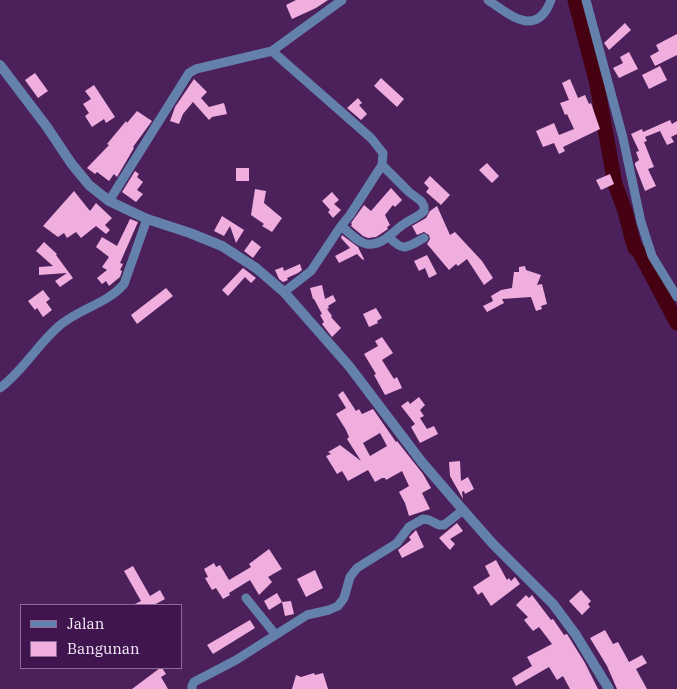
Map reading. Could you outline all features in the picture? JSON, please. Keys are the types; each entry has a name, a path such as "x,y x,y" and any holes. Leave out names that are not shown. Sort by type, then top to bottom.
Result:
{"street":[{"path":"109,201 189,73 196,69 272,51 342,0"},
{"path":"488,0 524,21 534,22 548,9 552,0"},
{"path":"586,0 623,138 641,222 652,256 677,297"},
{"path":"272,51 371,138 383,153 382,165 312,271 284,292"},
{"path":"0,66 47,128 71,164 89,185 109,201 147,220 190,233 222,246 256,268 284,292 349,366 421,461 463,510 493,544 553,604 576,635 609,689"},
{"path":"341,226 366,244 389,237 401,226 424,211 421,201 409,192 382,165"},
{"path":"0,388 11,379 60,325 116,292 124,284 147,220"},
{"path":"389,237 397,246 401,247 424,238"},
{"path":"192,689 194,682 236,660 311,613 329,610 338,606 344,598 352,575 357,568 397,543 409,527 423,519 439,525 444,524 463,510"},
{"path":"246,598 275,634"}],"building":[{"path":"296,0 328,0 292,19 286,5"},
{"path":"625,23 631,30 609,50 604,43"},
{"path":"677,34 677,55 655,66 650,56 659,51 656,45"},
{"path":"629,52 638,69 619,78 613,68 623,63 620,57"},
{"path":"660,66 667,80 649,89 642,75"},
{"path":"35,73 48,91 38,98 25,80"},
{"path":"381,78 404,99 397,107 374,86"},
{"path":"194,79 207,92 201,98 209,107 224,103 227,114 212,117 209,120 193,102 183,114 179,124 170,121 175,107"},
{"path":"570,79 578,98 585,95 589,104 591,103 600,129 563,147 565,151 559,154 554,143 543,147 536,131 554,123 559,135 574,129 560,103 569,100 562,83"},
{"path":"94,85 115,117 106,123 104,119 92,127 85,116 89,113 83,104 91,99 85,91"},
{"path":"358,98 362,103 359,105 367,114 361,120 347,108"},
{"path":"137,111 152,121 133,147 117,177 114,174 109,181 97,172 95,174 87,168 109,145 107,144 126,121 127,123"},
{"path":"670,120 672,124 677,121 677,134 671,137 674,142 667,145 660,131 645,137 647,141 644,142 654,167 648,169 656,186 645,191 635,165 639,160 636,152 639,151 631,134 642,129 643,132"},
{"path":"487,163 499,176 492,183 479,170"},
{"path":"236,168 249,168 249,181 236,181"},
{"path":"135,171 139,174 137,177 143,182 137,190 143,194 136,202 122,192"},
{"path":"610,174 614,184 601,190 596,180"},
{"path":"430,176 450,195 441,205 426,192 429,188 424,183"},
{"path":"391,188 402,200 395,207 393,205 385,215 390,225 387,227 388,229 376,237 368,238 363,236 351,226 351,223 364,205 371,211"},
{"path":"255,189 266,191 264,203 282,218 272,232 262,226 264,224 251,215"},
{"path":"74,191 90,211 96,203 112,218 105,225 110,230 106,234 96,226 81,238 76,232 67,238 64,233 58,237 43,226"},
{"path":"332,192 339,200 334,204 341,210 333,218 328,212 330,210 322,201"},
{"path":"437,206 450,235 455,232 482,261 493,278 484,285 467,259 449,270 427,244 430,239 429,235 424,232 417,235 412,226 426,218 430,211"},
{"path":"222,216 244,230 236,243 230,226 224,236 214,231"},
{"path":"130,219 138,222 120,263 123,264 120,270 122,271 120,277 109,286 106,281 102,284 97,278 107,270 102,267 109,257 96,247 102,237 117,246"},
{"path":"342,235 358,247 363,260 357,254 339,263 335,256 350,248 341,238"},
{"path":"252,240 261,247 253,258 244,251"},
{"path":"44,242 57,254 73,278 60,287 55,281 67,273 39,275 39,267 53,266 36,251"},
{"path":"427,255 437,274 429,278 425,268 419,271 414,261"},
{"path":"300,264 302,270 298,273 283,282 279,279 275,270 283,267 284,271"},
{"path":"525,266 526,270 541,275 537,285 542,284 547,304 541,306 542,309 536,311 531,297 502,299 504,303 487,312 483,306 493,301 491,296 501,290 512,288 514,272 519,272 519,267"},
{"path":"243,268 256,278 251,283 245,277 228,296 222,290"},
{"path":"322,285 325,299 333,295 336,301 328,306 329,308 327,309 331,317 341,328 332,337 322,324 324,322 320,315 322,314 313,299 310,288"},
{"path":"166,288 173,296 137,324 131,315"},
{"path":"43,290 50,299 46,302 52,310 43,317 37,308 35,310 28,301"},
{"path":"376,308 382,318 377,321 378,323 369,327 363,314"},
{"path":"382,337 393,353 382,360 394,379 397,377 402,388 385,395 374,375 376,374 364,354 378,346 375,341"},
{"path":"343,391 356,411 359,409 362,414 373,409 396,442 423,474 431,488 422,493 430,509 409,516 399,492 409,486 402,471 386,480 382,478 375,482 368,470 348,481 342,471 337,474 326,456 331,454 328,452 340,445 361,461 347,439 349,437 346,430 336,414 346,408 338,395","holes":["380,433 387,446 370,456 363,443"]},
{"path":"419,397 425,405 420,410 424,416 420,418 427,429 434,426 438,434 420,443 411,427 415,424 401,406 408,401 410,404"},
{"path":"460,461 461,481 468,477 474,489 465,494 464,491 462,492 463,499 450,476 449,462"},
{"path":"457,523 463,531 450,539 455,544 450,550 439,538"},
{"path":"416,530 424,547 402,558 398,550 411,540 409,537"},
{"path":"269,549 282,569 268,577 272,582 259,595 250,580 223,599 216,588 212,590 205,578 208,577 204,569 214,563 216,567 220,565 229,580 251,567 249,564"},
{"path":"496,560 507,580 509,578 511,581 515,577 520,584 491,606 482,592 478,595 473,587 490,576 485,566"},
{"path":"133,566 150,596 160,590 165,599 156,604 135,604 141,601 124,571"},
{"path":"315,570 323,588 306,597 297,579"},
{"path":"581,590 591,601 588,604 590,607 582,615 569,601"},
{"path":"277,593 282,602 269,610 264,601"},
{"path":"526,595 529,598 532,595 564,635 567,634 598,689 570,689 563,676 557,680 549,667 516,686 512,678 532,666 527,657 552,644 539,627 533,631 524,620 528,617 516,605"},
{"path":"291,601 294,614 285,616 282,602"},
{"path":"250,620 255,628 213,654 207,645"},
{"path":"605,630 613,644 618,642 629,662 642,655 647,663 636,669 647,689 617,689 607,666 590,638"},
{"path":"159,669 163,669 166,674 161,677 168,689 132,689"},
{"path":"314,673 315,675 323,673 328,689 292,689 296,675 301,677"}],"waterway":[{"path":"575,0 596,80 615,184 635,248 640,253 677,323"}]}
